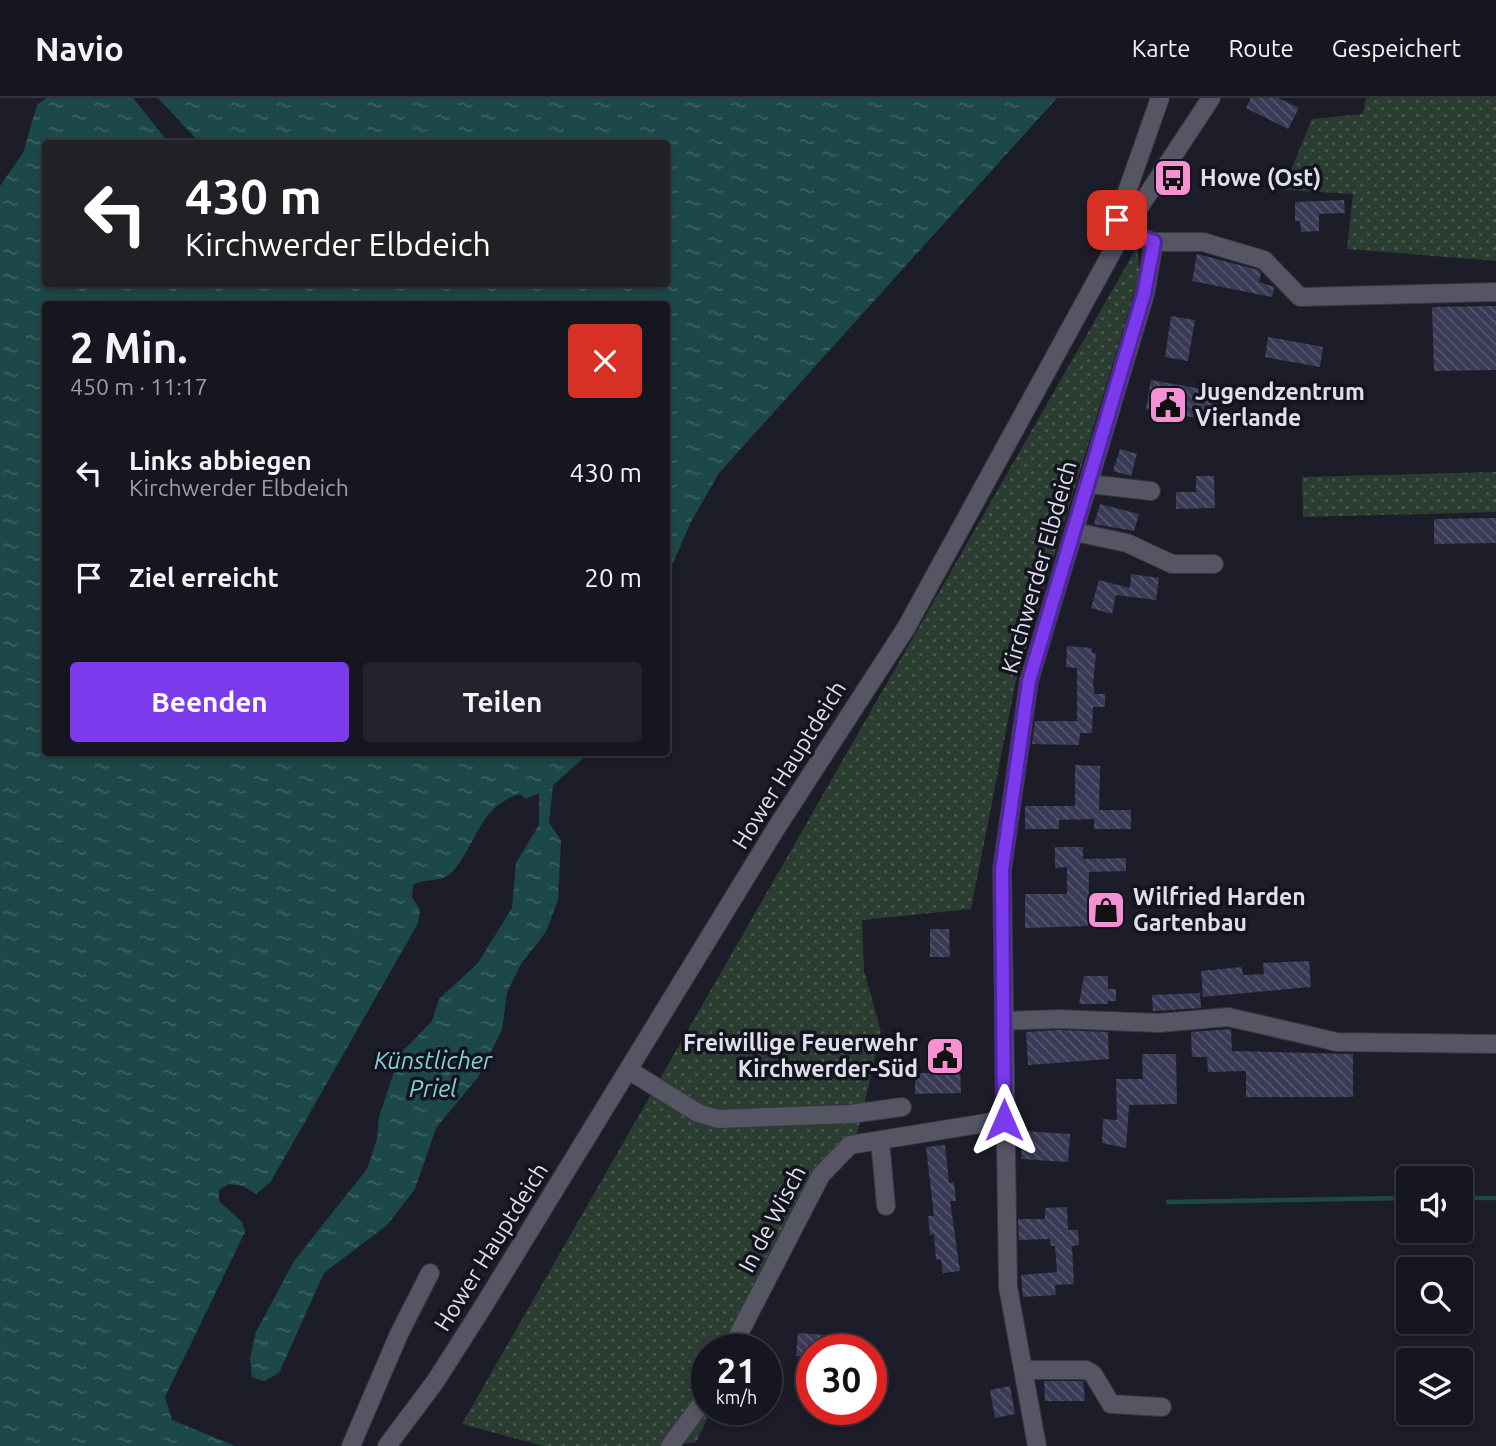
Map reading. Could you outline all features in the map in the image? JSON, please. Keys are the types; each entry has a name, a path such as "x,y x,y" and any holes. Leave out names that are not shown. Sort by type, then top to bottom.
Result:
{"street":[{"path":"1160,98 1117,220 1123,232 1154,242 1203,242 1265,260 1300,297 1496,292"},
{"name":"Hower Hauptdeich","path":"387,1446 468,1331 630,1071 775,830 906,628 1123,232 1211,98"},
{"name":"Kirchwerder Elbdeich","path":"1037,1446 1008,1287 1002,870 1029,681 1144,294 1154,242"},
{"path":"1089,484 1151,491"},
{"path":"1075,532 1142,548 1157,559 1172,564 1214,564"},
{"path":"1005,1021 1059,1019 1159,1023 1228,1017 1337,1042 1496,1044"},
{"path":"630,1071 698,1113 718,1119 838,1115 902,1107"},
{"name":"In de Wisch","path":"739,1334 821,1174 850,1145 1004,1120"},
{"path":"880,1140 886,1206"},
{"path":"351,1446 399,1334 430,1273"},
{"path":"1023,1370 1086,1370 1093,1374 1111,1404 1162,1407"},
{"path":"670,1446 691,1418"}],"shaded area":[{"path":"1366,98 1496,98 1496,261 1347,249 1353,194 1283,190 1312,119 1363,114"},
{"path":"1137,247 1140,275 1016,680 971,909 862,920 864,971 881,1032 856,1139 824,1177 747,1334 691,1334 691,1425 704,1425 696,1442 661,1446 543,1446 462,1424"},
{"path":"1496,472 1496,512 1303,517 1302,477"}],"water":[{"name":"Künstlicher Priel","path":"46,98 133,98 167,140 42,140 42,287 670,287 670,140 197,140 158,98 1057,98 719,473 691,522 670,569 670,301 42,301 42,756 586,756 553,785 549,823 561,840 558,900 546,932 521,964 507,992 502,1030 478,1077 436,1128 415,1189 387,1225 324,1273 279,1373 264,1381 252,1377 250,1358 256,1332 294,1261 367,1169 377,1139 379,1117 400,1054 432,1021 439,999 478,963 512,908 516,863 539,825 539,793 526,799 520,794 496,807 480,826 461,860 449,875 413,885 412,897 420,910 418,923 270,1183 256,1194 243,1186 229,1184 219,1190 219,1201 242,1222 245,1232 165,1397 172,1420 235,1446 0,1446 0,186 23,153 37,105"}],"building":[{"path":"1251,98 1278,98 1299,108 1288,129 1246,108"},
{"path":"1344,200 1345,213 1319,214 1319,231 1301,232 1300,221 1295,221 1295,202"},
{"path":"1197,254 1258,270 1261,273 1259,282 1274,287 1272,297 1192,281"},
{"path":"1496,306 1496,370 1434,371 1432,307"},
{"path":"1171,316 1195,320 1188,361 1165,357"},
{"path":"1268,337 1323,347 1320,367 1265,357"},
{"path":"1151,380 1219,392 1214,421 1146,409"},
{"path":"1120,449 1137,454 1131,476 1113,471"},
{"path":"1196,476 1214,476 1215,508 1176,509 1176,492 1196,492"},
{"path":"1100,504 1139,514 1134,531 1094,524"},
{"path":"1496,518 1496,543 1434,544 1434,519"},
{"path":"1131,574 1159,578 1156,600 1116,595 1112,614 1091,608 1099,580 1130,588"},
{"path":"1067,646 1092,648 1092,653 1096,653 1093,686 1095,694 1105,694 1105,707 1093,707 1092,733 1080,733 1079,745 1032,744 1035,721 1077,721 1077,668 1066,667"},
{"path":"1075,765 1100,766 1099,810 1131,810 1131,829 1094,829 1094,819 1059,820 1059,829 1025,829 1025,806 1075,806"},
{"path":"1055,847 1083,847 1083,859 1126,858 1126,871 1089,872 1088,926 1025,928 1025,894 1067,894 1067,867 1055,868"},
{"path":"930,929 949,929 950,957 930,957"},
{"path":"1309,961 1311,987 1203,997 1201,971 1242,967 1243,975 1264,974 1263,963"},
{"path":"1084,976 1108,976 1108,989 1116,989 1116,1001 1108,1001 1108,1004 1079,1004"},
{"path":"1200,993 1201,1008 1153,1011 1152,995"},
{"path":"1231,1029 1232,1051 1353,1054 1353,1097 1246,1097 1246,1071 1208,1072 1207,1057 1192,1057 1191,1032"},
{"path":"1026,1032 1108,1032 1109,1059 1028,1065"},
{"name":"Freiwillige Feuerwehr Kirchwerder-Süd","path":"959,1039 961,1093 915,1094 915,1073 932,1073 930,1040"},
{"path":"1142,1054 1176,1054 1177,1104 1129,1105 1126,1148 1102,1143 1103,1119 1117,1120 1116,1079 1143,1079"},
{"path":"1023,1131 1070,1134 1068,1162 1021,1159"},
{"path":"945,1145 949,1183 954,1182 956,1201 950,1201 960,1271 943,1273 941,1259 936,1260 934,1234 930,1235 928,1216 934,1216 926,1147"},
{"path":"1067,1207 1068,1230 1078,1230 1079,1245 1072,1246 1074,1284 1055,1285 1056,1295 1023,1297 1021,1275 1057,1272 1055,1246 1051,1246 1050,1239 1019,1240 1018,1219 1045,1219 1045,1208"},
{"path":"1044,1381 1083,1381 1085,1401 1045,1401"},
{"path":"1010,1386 1015,1414 995,1418 990,1390"}],"waterway":[{"path":"1168,1202 1396,1198"},
{"path":"1473,1198 1496,1198"}],"place":[{"name":"Howe (Ost)","path":"1173,178"},
{"name":"Jugendzentrum Vierlande","path":"1168,405"},
{"name":"Wilfried Harden Gartenbau","path":"1106,910"},
{"name":"Freiwillige Feuerwehr Kirchwerder-Süd","path":"945,1056"}],"route":[{"path":"1004,1120 1002,870 1029,681 1144,294 1154,242 1123,232 1117,220"}]}
